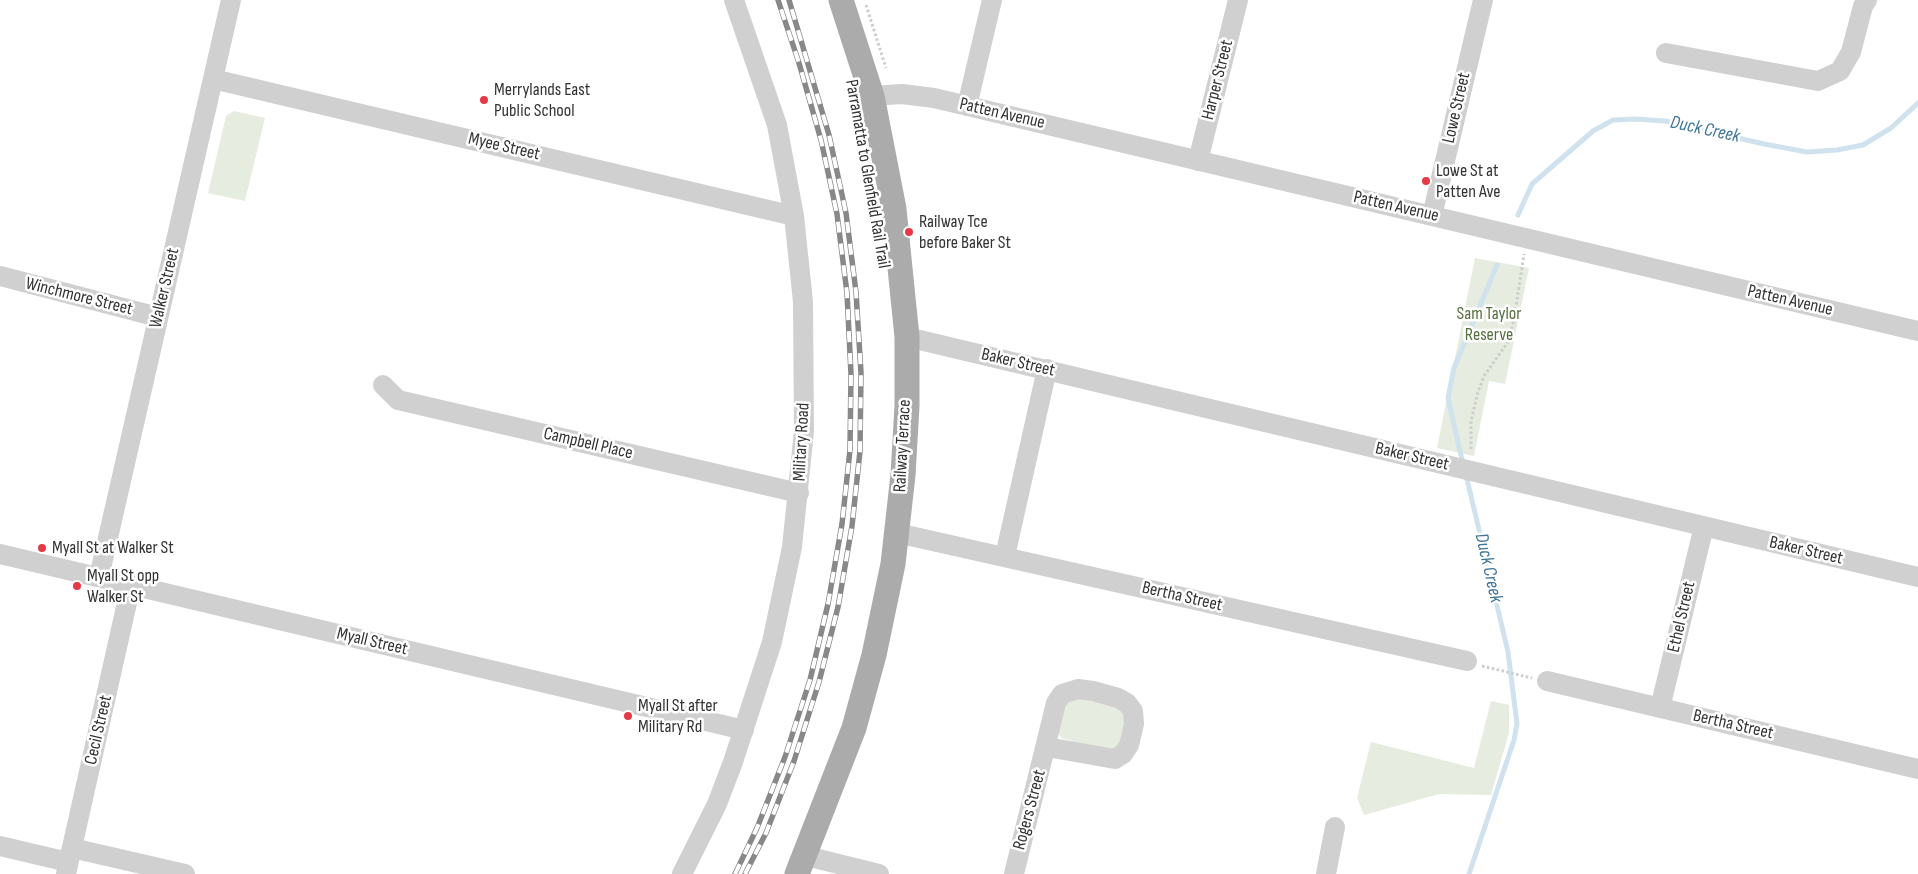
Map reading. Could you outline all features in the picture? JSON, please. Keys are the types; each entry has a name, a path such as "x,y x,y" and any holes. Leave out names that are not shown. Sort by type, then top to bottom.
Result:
{"main road":[{"name":"Railway Terrace","path":"801,865 862,703 880,628 896,533 906,426 907,337 894,209 872,96 848,2"}],"street":[{"name":"Walker Street","path":"99,577 231,0"},
{"name":"Military Road","path":"682,874 717,804 744,730 772,642 792,547 799,492 805,370 803,302 794,216 777,125 734,0"},
{"path":"967,106 992,0"},
{"name":"Harper Street","path":"1198,161 1238,0"},
{"name":"Lowe Street","path":"1432,216 1483,0"},
{"path":"1666,53 1818,81 1840,71 1851,52 1863,6 1867,0"},
{"name":"Myee Street","path":"213,79 794,216"},
{"name":"Patten Avenue","path":"872,96 902,94 934,98 1918,331"},
{"name":"Winchmore Street","path":"0,276 158,317"},
{"name":"Baker Street","path":"907,337 1918,577"},
{"path":"1005,556 1047,369"},
{"name":"Campbell Place","path":"383,385 398,400 799,492"},
{"name":"Ethel Street","path":"1660,708 1704,526"},
{"name":"Bertha Street","path":"896,533 1466,661"},
{"name":"Myall Street","path":"0,554 744,730"},
{"name":"Cecil Street","path":"69,861 132,585"},
{"name":"Bertha Street","path":"1547,681 1918,769"},
{"name":"Rogers Street","path":"1014,874 1047,747 1056,703 1062,694 1078,689 1118,698 1127,703 1133,711 1134,724 1129,744 1123,754 1115,760 1047,747"},
{"path":"1326,874 1336,827"},
{"path":"0,846 69,861 185,874"},
{"path":"801,865 879,874"}],"path":[{"path":"848,2 886,68"},
{"path":"1471,449 1471,421 1478,392 1484,376 1508,342 1514,320 1522,237"},
{"path":"1500,671 1521,677"}],"green space":[{"path":"234,111 265,118 245,201 208,193 226,116"},
{"name":"Sam Taylor Reserve","path":"1475,258 1529,268 1505,384 1489,381 1474,456 1437,448"},
{"path":"1079,698 1122,709 1126,719 1118,747 1108,751 1061,738 1057,731 1066,701"},
{"path":"1491,701 1509,705 1509,733 1491,795 1439,794 1364,815 1357,798 1371,742 1474,768"}],"waterway":[{"name":"Duck Creek","path":"1518,215 1532,184 1593,131 1613,120 1665,121 1807,152 1837,150 1863,145 1891,128 1918,103"},
{"name":"Duck Creek","path":"1463,464 1448,398 1454,368 1497,265"},
{"name":"Duck Creek","path":"1466,475 1508,652 1517,724 1514,740 1469,874"}],"railway":[{"path":"735,874 757,828 785,757 810,680 828,604 842,524 850,450 851,374 847,293 837,214 821,140 799,63 778,0"},
{"path":"745,874 766,833 794,761 819,682 838,607 852,526 860,451 861,373 856,292 846,213 829,135 789,0"}],"place":[{"name":"Merrylands East Public School","path":"484,100"},
{"name":"Lowe St at Patten Ave","path":"1426,181"},
{"name":"Railway Tce before Baker St","path":"909,232"},
{"name":"Myall St at Walker St","path":"42,548"},
{"name":"Myall St opp Walker St","path":"77,586"},
{"name":"Myall St after Military Rd","path":"628,716"}]}
